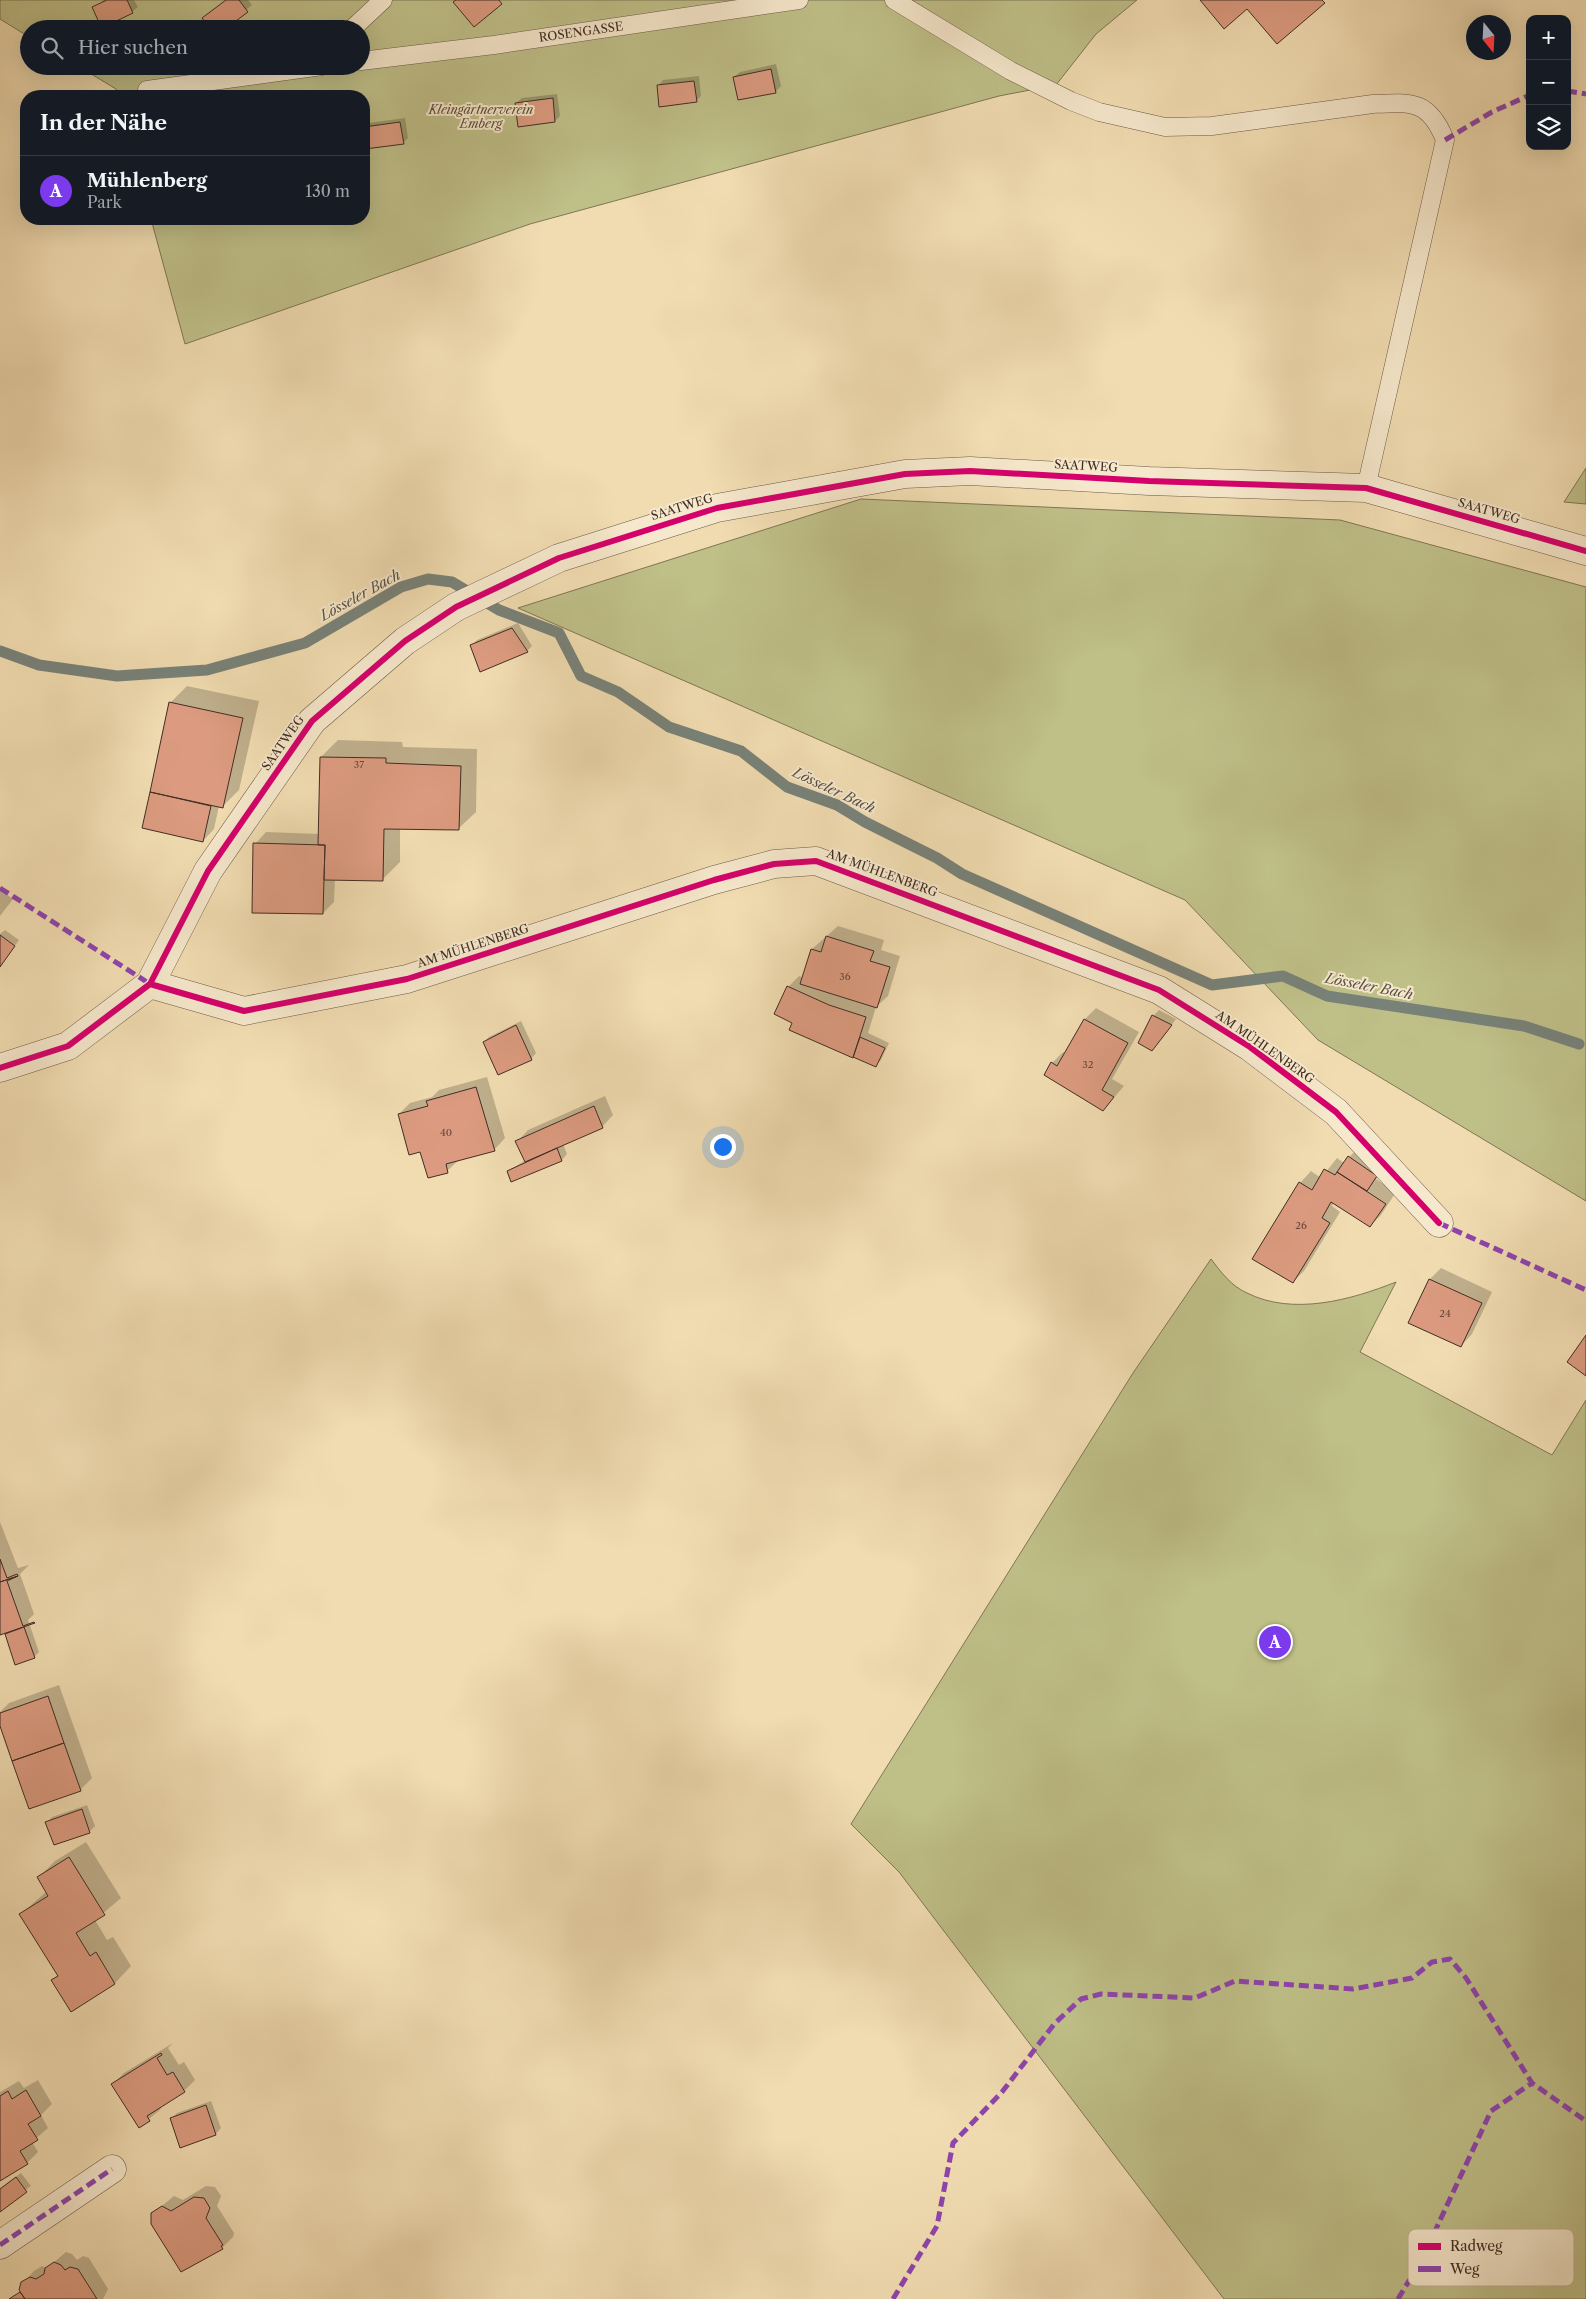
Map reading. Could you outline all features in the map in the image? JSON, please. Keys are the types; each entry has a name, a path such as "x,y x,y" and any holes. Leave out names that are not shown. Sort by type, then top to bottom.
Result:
{"street":[{"name":"SAATWEG","path":"0,1068 68,1046 150,984 208,871 312,720 405,641 456,607 559,558 717,508 905,474 970,471 1149,481 1366,488 1586,551"},
{"name":"AM MÜHLENBERG","path":"150,984 244,1011 407,979 714,880 774,864 816,861 1160,990 1250,1046 1336,1112 1439,1222"},
{"path":"0,2246 112,2168"}],"lane":[{"path":"362,20 383,0"},
{"name":"ROSENGASSE","path":"370,60 504,44 800,0"},
{"path":"894,0 1011,71 1071,100 1099,112 1165,128 1212,126 1398,103 1418,106 1432,114 1445,140 1366,488"},
{"path":"147,90 256,75"}],"green space":[{"name":"Kleingärtnerverein Emberg","path":"0,0 1137,0 1096,34 1056,85 999,96 530,224 185,344 153,225 370,225 370,90 116,90 93,75 370,75 370,20 20,20 20,31 0,19"},
{"path":"1586,468 1586,504 1564,502"},
{"path":"861,499 1340,520 1586,587 1586,1201 1318,1040 1185,900 518,608"},
{"path":"1211,1259 1236,1287 1265,1300 1283,1304 1322,1303 1360,1295 1396,1282 1360,1352 1552,1455 1586,1400 1586,2299 1224,2299 899,1872 851,1824 1133,1373"}],"building":[{"path":"107,0 127,0 133,13 118,20 98,20 92,7"},
{"path":"226,0 239,0 248,12 237,20 203,20 202,18"},
{"path":"456,0 499,0 502,4 474,27 453,2"},
{"path":"1200,0 1322,0 1325,3 1277,44 1247,9 1224,29"},
{"path":"771,69 776,93 738,100 733,77"},
{"path":"694,81 697,102 659,107 657,85"},
{"path":"553,98 555,122 518,127 515,103"},
{"path":"400,122 404,144 370,148 370,126"},
{"path":"512,628 528,652 480,672 470,645"},
{"path":"169,702 243,718 223,808 150,792"},
{"path":"320,757 386,758 386,763 461,766 459,830 384,829 383,881 324,880 325,845 318,845"},
{"path":"150,792 211,806 203,842 142,828"},
{"path":"253,843 325,845 323,914 252,913"},
{"path":"0,935 15,946 0,967"},
{"path":"826,936 874,951 870,961 890,967 877,1008 800,984 811,949 821,952"},
{"path":"787,986 829,1005 866,1017 853,1058 789,1030 792,1023 774,1014"},
{"path":"1152,1015 1172,1025 1152,1051 1138,1043"},
{"path":"1084,1019 1128,1043 1102,1090 1114,1097 1103,1111 1044,1075 1051,1062 1057,1066"},
{"path":"516,1025 532,1060 498,1075 483,1042"},
{"path":"860,1037 885,1048 876,1067 853,1057"},
{"path":"476,1087 495,1151 446,1164 448,1173 428,1178 420,1152 409,1155 398,1114 428,1106 426,1101"},
{"path":"594,1106 603,1128 525,1162 515,1141"},
{"path":"557,1148 562,1161 511,1182 507,1171"},
{"path":"1348,1156 1377,1176 1367,1191 1337,1172"},
{"path":"1324,1169 1335,1175 1337,1172 1386,1204 1370,1227 1331,1202 1322,1218 1330,1223 1293,1283 1252,1259 1299,1182 1312,1190"},
{"path":"1429,1279 1482,1303 1461,1347 1408,1323"},
{"path":"1586,1335 1586,1376 1567,1362"},
{"path":"0,1559 7,1578 17,1574 18,1576 0,1582"},
{"path":"18,1576 7,1581 23,1626 35,1623 0,1635 0,1582"},
{"path":"24,1627 35,1658 15,1665 5,1634"},
{"path":"48,1696 64,1743 12,1761 0,1726 0,1713"},
{"path":"64,1743 81,1791 29,1809 12,1761"},
{"path":"82,1809 90,1833 54,1845 45,1822"},
{"path":"69,1857 105,1915 76,1933 90,1956 96,1952 115,1984 71,2012 51,1980 58,1976 19,1914 48,1896 37,1877"},
{"path":"161,2053 162,2055 157,2058 167,2075 173,2072 185,2092 147,2116 150,2121 139,2128 111,2084"},
{"path":"26,2090 41,2116 28,2124 38,2140 20,2151 28,2164 0,2181 0,2096 8,2091 12,2099"},
{"path":"206,2105 216,2135 180,2148 170,2118"},
{"path":"16,2177 27,2192 0,2212 0,2189"},
{"path":"194,2197 204,2198 210,2208 206,2218 223,2245 221,2246 223,2249 181,2272 151,2224 151,2213 162,2206 171,2211"},
{"path":"54,2262 61,2265 65,2270 70,2267 78,2269 97,2299 25,2299 19,2290 21,2282 30,2277 36,2279 44,2274 45,2268"},
{"path":"20,2292 25,2299 9,2299"}],"waterway":[{"name":"Lösseler Bach","path":"0,651 39,665 117,676 207,670 305,643 401,587 428,579 452,582 499,610 559,633 581,676 618,692 669,727 741,751 787,787 837,805 865,822 937,858 962,874 1212,985 1283,976 1327,996 1524,1026 1579,1044"}],"marked path":[{"path":"1571,92 1586,94"},
{"path":"1445,140 1492,112 1526,97"},
{"path":"0,888 150,984"},
{"path":"1439,1223 1586,1290"},
{"path":"893,2299 937,2226 953,2143 1002,2092 1055,2023 1081,1999 1101,1994 1195,1998 1235,1981 1353,1989 1412,1978 1432,1962 1450,1959 1466,1978 1532,2083 1586,2121"},
{"path":"1436,2229 1491,2111 1532,2083"},
{"path":"0,2245 112,2169"},
{"path":"1398,2299 1408,2282"}],"cycle path":[{"path":"0,1068 68,1046 150,984 208,871 312,721 405,641 456,607 559,558 717,508 905,474 970,471 1149,481 1366,488 1586,551"},
{"path":"150,984 244,1011 407,979 714,880 774,864 816,861 1159,990 1250,1047 1336,1112 1439,1223"}],"place":[{"name":"Mühlenberg","path":"1275,1642"}]}
